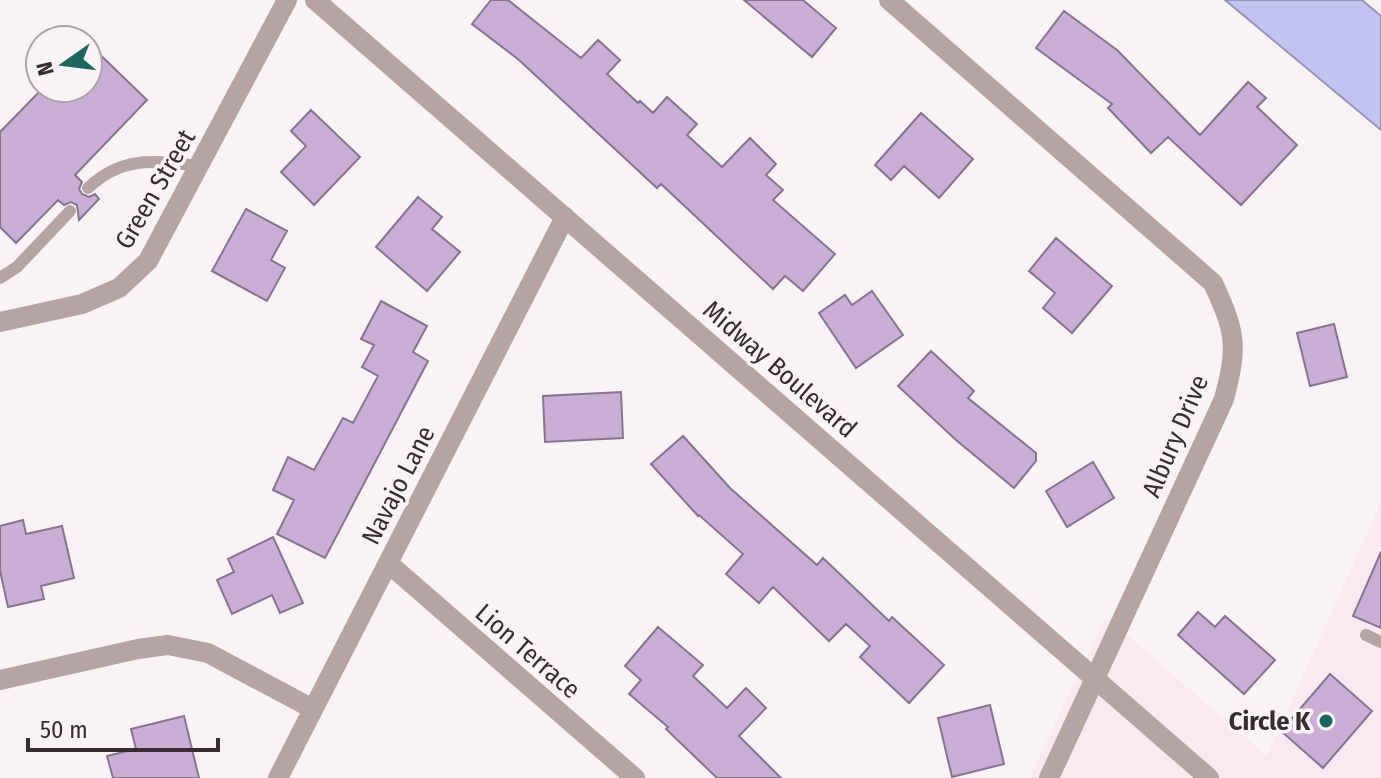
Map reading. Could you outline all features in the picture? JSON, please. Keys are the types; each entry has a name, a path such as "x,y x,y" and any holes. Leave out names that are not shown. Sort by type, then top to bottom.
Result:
{"street":[{"name":"Green Street","path":"0,322 82,304 119,288 148,261 287,0"},
{"name":"Midway Boulevard","path":"315,0 1207,777"},
{"name":"Albury Drive","path":"889,0 1213,283 1230,320 1234,360 1224,399 1049,778"},
{"name":"Navajo Lane","path":"278,778 565,217"},
{"name":"Lion Terrace","path":"388,563 635,778"},
{"path":"0,680 168,645 208,653 313,709"}],"lane":[{"path":"88,188 105,172 137,162 199,166"},
{"path":"0,278 17,267 70,211"},
{"path":"1366,635 1381,642"}],"shaded area":[{"path":"1381,502 1381,778 1029,778 1106,617 1267,756"}],"water":[{"path":"1225,0 1362,0 1381,16 1381,130"}],"building":[{"path":"491,0 508,0 581,58 598,40 620,60 607,74 653,113 667,97 697,124 687,135 722,167 750,138 776,164 766,175 783,190 773,200 835,254 803,291 785,276 773,289 661,184 657,188 519,60 472,24"},
{"path":"744,0 803,0 836,28 812,57"},
{"path":"1064,11 1117,50 1200,135 1248,82 1266,98 1257,107 1297,145 1241,205 1168,137 1151,153 1108,108 1112,104 1036,48"},
{"path":"104,58 147,100 75,175 82,182 79,189 82,194 89,197 95,194 99,199 79,220 77,205 71,202 64,205 58,200 16,243 0,227 0,132 27,104 104,104"},
{"path":"311,110 360,157 314,205 281,172 306,146 291,131"},
{"path":"921,113 973,159 939,198 904,166 891,180 875,165"},
{"path":"418,197 442,217 432,229 460,252 427,291 376,247"},
{"path":"246,209 287,231 271,260 285,268 267,301 212,271"},
{"path":"1056,238 1112,286 1072,333 1043,308 1055,293 1029,271"},
{"path":"872,291 903,335 856,368 819,313 845,295 852,305"},
{"path":"381,301 427,326 413,352 428,361 325,558 277,534 294,500 273,490 288,457 314,470 343,418 353,423 378,376 362,367 374,345 361,339"},
{"path":"1334,324 1347,377 1310,386 1297,333"},
{"path":"931,351 974,391 968,398 1036,453 1036,461 1014,488 898,386"},
{"path":"621,392 623,438 545,442 543,396"},
{"path":"683,436 730,488 817,565 823,558 889,621 892,617 944,665 909,703 860,657 870,646 846,624 829,641 773,587 759,603 726,574 743,554 698,516 651,464"},
{"path":"1093,462 1114,498 1067,527 1046,491"},
{"path":"23,520 26,534 62,526 74,578 41,586 44,599 8,607 0,571 0,526"},
{"path":"273,537 303,603 280,613 272,595 232,614 217,580 234,572 228,559"},
{"path":"1381,552 1381,628 1353,616"},
{"path":"1198,612 1215,627 1225,616 1275,660 1244,694 1178,635"},
{"path":"658,627 703,665 693,676 727,708 746,688 766,708 739,736 781,778 717,778 666,729 668,727 629,694 641,680 625,666"},
{"name":"Circle K","path":"1330,674 1372,711 1323,768 1281,731"},
{"path":"990,705 1004,764 952,777 938,718"},
{"path":"184,716 199,778 113,778 107,756 136,749 131,729"}],"place":[{"name":"Circle K","path":"1326,721"}]}
